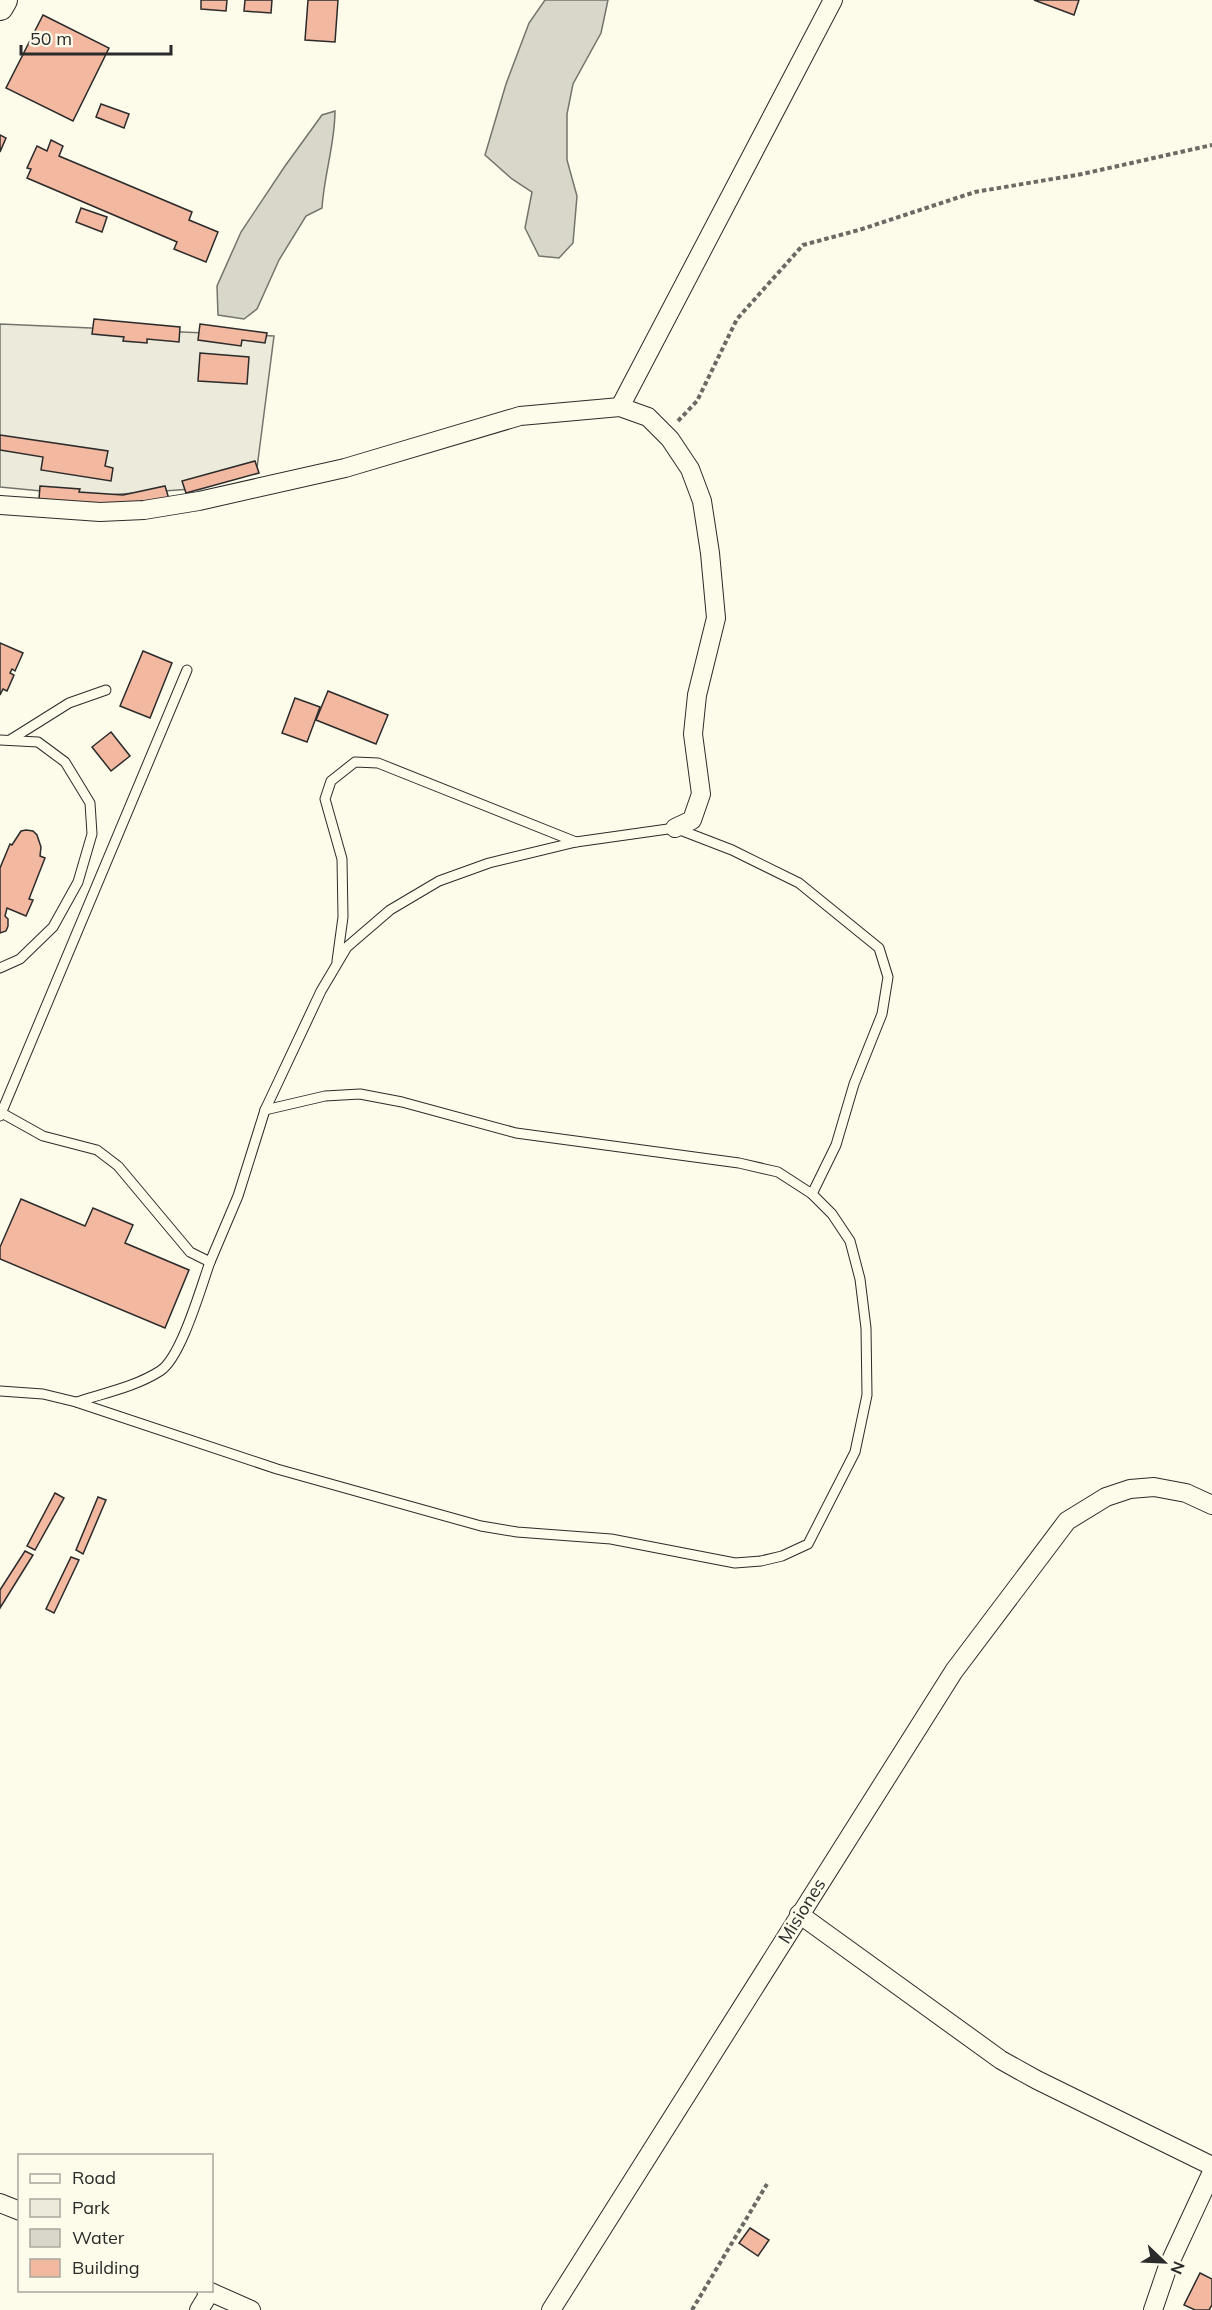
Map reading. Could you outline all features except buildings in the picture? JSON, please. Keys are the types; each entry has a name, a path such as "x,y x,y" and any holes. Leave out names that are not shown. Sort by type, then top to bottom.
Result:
{"main road":[{"path":"0,7 4,0"}],"street":[{"path":"620,407 833,0"},
{"path":"0,505 100,512 144,510 199,501 345,468 520,416 620,407 648,417 665,435 690,470 702,501 716,618 697,695 693,734 701,794 692,820 675,828"},
{"name":"Misiones","path":"551,2310 954,1671 1067,1521 1106,1497 1130,1489 1154,1487 1186,1493 1212,1505"},
{"path":"799,1914 1001,2060 1212,2166"},
{"path":"1153,2310 1167,2269 1212,2172"},
{"path":"0,2203 18,2210"},
{"path":"199,2310 208,2292"},
{"path":"210,2292 251,2310"}],"lane":[{"path":"188,670 0,1113 43,1136 97,1150 118,1166 190,1252 210,1262"},
{"path":"5,740 69,703 106,690"},
{"path":"0,968 20,959 53,927 78,882 92,834 90,803 65,762 38,742 5,740"},
{"path":"337,964 343,917 342,859 325,799 331,781 355,762 378,763 576,842"},
{"path":"76,1402 136,1383 162,1370 179,1345 238,1196 265,1110 321,991 348,947 390,910 439,881 489,863 576,842 675,828 732,850 799,883 879,948 888,977 882,1014 854,1084 836,1145 812,1194"},
{"path":"0,1391 43,1394 76,1402 277,1469 481,1526 517,1532 611,1539 735,1563 761,1562 782,1556 808,1544 855,1452 867,1395 866,1328 860,1279 850,1241 832,1214 812,1194 778,1172 739,1163 516,1133 402,1101 360,1094 325,1096 265,1110"}],"path":[{"path":"665,435 697,402 737,319 803,245 859,230 975,192 1082,174 1212,145"},
{"path":"692,2310 767,2184"}],"green space":[{"path":"0,324 274,336 257,468 192,489 93,496 0,487"}],"water":[{"path":"545,0 608,0 601,33 573,84 567,114 567,160 577,196 573,243 559,258 539,256 525,228 532,192 512,179 485,155 506,84 529,23"},
{"path":"335,111 322,208 306,216 279,260 257,309 244,319 218,315 217,286 241,232 322,115"}]}
